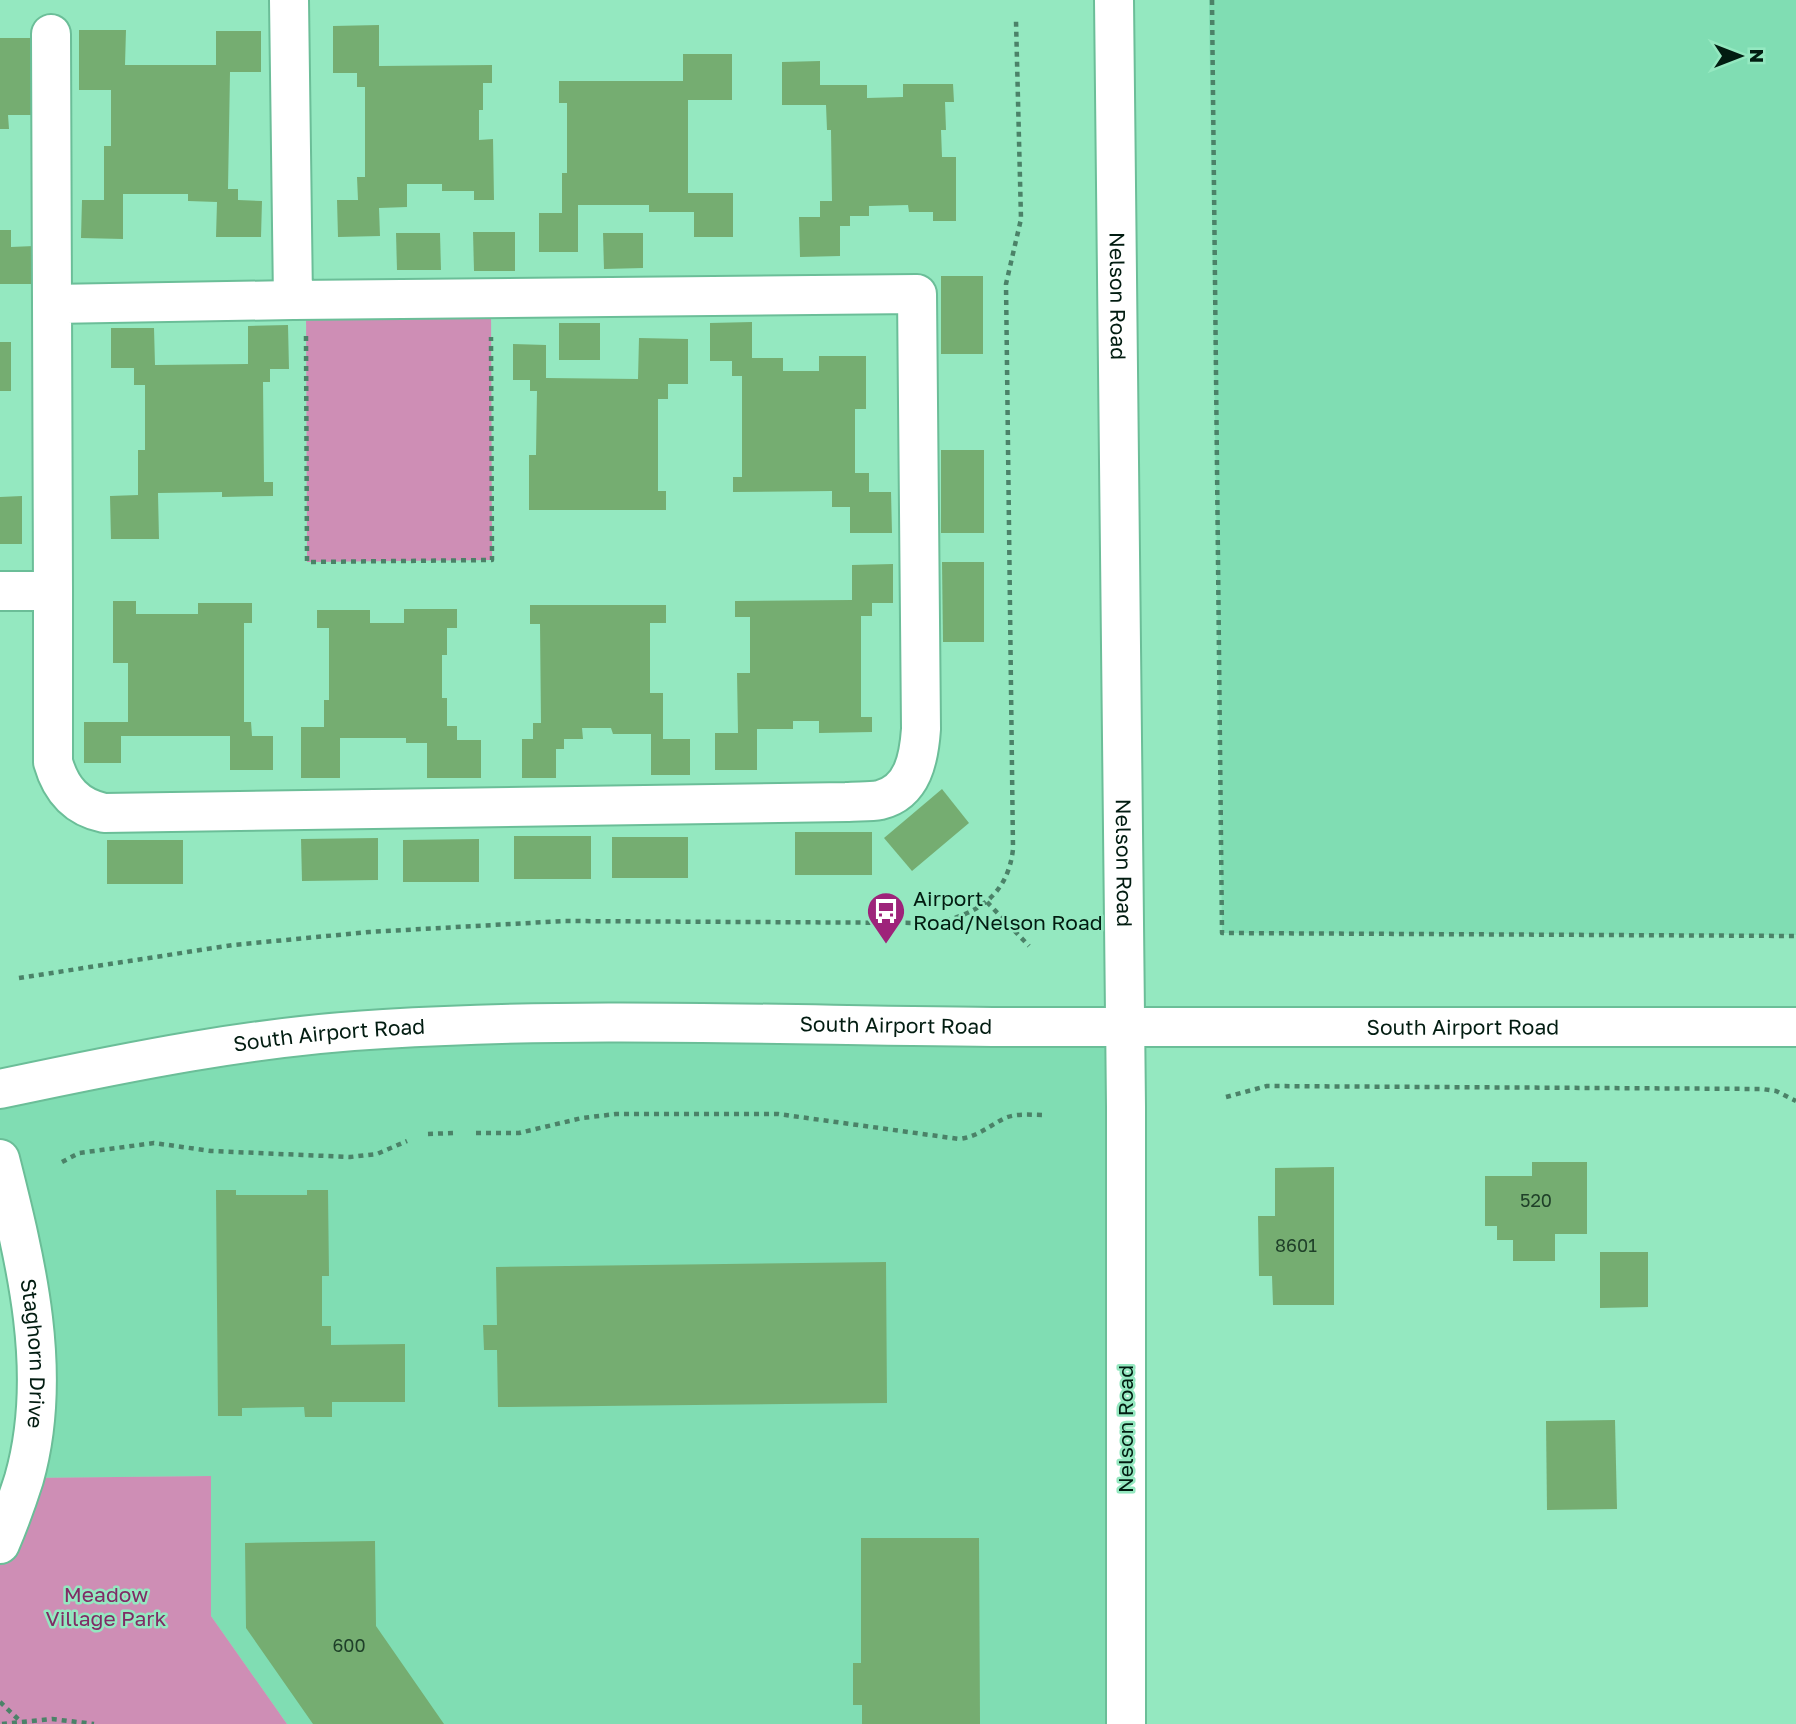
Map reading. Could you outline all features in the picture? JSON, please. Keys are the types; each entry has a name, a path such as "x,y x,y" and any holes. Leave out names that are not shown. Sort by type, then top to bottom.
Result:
{"street":[{"path":"289,0 300,300"},
{"name":"Nelson Road","path":"1114,0 1125,1028 1126,1724"},
{"path":"51,34 53,762 60,781 71,797 84,807 104,813 847,802 880,799 902,786 915,769 921,747 918,294 52,304"},
{"path":"0,591 52,591"},
{"name":"South Airport Road","path":"0,1089 132,1061 247,1042 382,1029 556,1023 1125,1028 1796,1027"},
{"name":"Staghorn Drive","path":"0,1159 28,1282 33,1318 36,1390 24,1478 0,1544"}],"path":[{"path":"1212,0 1222,933 1796,936"},
{"path":"19,978 233,944 369,932 565,922 933,923 968,915 987,902 1004,879 1013,849 1006,284 1021,219 1016,21"},
{"path":"300,300 307,562 413,561 492,560 491,298"},
{"path":"987,902 1030,946"},
{"path":"1226,1097 1267,1086 1721,1088 1769,1090 1796,1101"},
{"path":"476,1133 519,1133 582,1118 616,1114 778,1114 959,1139 979,1133 1007,1117 1045,1115"},
{"path":"428,1134 454,1133"},
{"path":"62,1162 79,1153 154,1143 211,1151 350,1157 377,1154 407,1141"},
{"path":"0,1702 19,1721"},
{"path":"2,1724 59,1719 94,1724"}],"shaded area":[{"path":"1209,0 1796,0 1796,935 1222,933"},
{"path":"1125,1028 1124,1724 287,1724 211,1616 211,1476 24,1478 31,1444 0,1159 0,1089 247,1042"}],"green space":[{"path":"491,298 492,560 307,562 306,300"},
{"name":"Meadow Village Park","path":"211,1476 211,1616 287,1724 0,1724 0,1544 24,1478"}],"building":[{"path":"379,25 379,66 492,65 492,83 483,83 483,110 479,110 479,140 493,139 494,200 474,200 474,191 442,191 442,184 407,184 407,207 379,208 380,236 338,237 337,200 358,200 357,177 365,177 365,87 357,87 357,73 333,73 333,26"},
{"path":"79,30 126,30 125,65 216,65 216,31 261,31 261,72 230,72 228,189 238,189 238,200 262,201 261,237 216,237 217,202 188,201 188,194 123,194 123,239 81,238 82,200 104,200 104,146 111,146 111,90 79,90"},
{"path":"0,38 31,38 31,115 8,115 9,129 0,129"},
{"path":"683,54 732,54 732,100 688,100 688,193 733,193 733,237 694,237 694,212 649,212 649,205 578,205 578,252 539,252 539,213 562,213 562,173 567,173 567,103 559,103 559,81 683,81"},
{"path":"820,61 820,85 867,85 867,98 903,97 903,84 953,84 954,102 945,102 946,130 941,130 942,157 956,157 956,221 933,221 933,212 909,212 908,205 869,206 869,216 850,216 850,226 840,226 840,256 800,257 799,217 820,217 820,201 832,201 831,130 827,130 826,105 782,105 782,62"},
{"path":"0,230 11,230 11,247 34,246 34,284 0,284"},
{"path":"473,232 515,232 515,271 474,271"},
{"path":"396,233 440,233 441,270 397,270"},
{"path":"603,233 643,233 643,268 604,269"},
{"path":"941,276 983,276 983,354 941,354"},
{"path":"752,322 752,358 783,358 783,371 819,371 819,356 866,356 866,409 855,409 855,473 869,473 869,492 891,492 892,533 850,533 850,507 832,507 832,491 733,492 733,477 742,477 742,376 732,376 732,361 710,361 710,323"},
{"path":"559,323 600,323 600,360 559,360"},
{"path":"288,325 289,369 270,369 270,382 263,382 264,482 273,482 273,496 222,497 222,492 158,493 159,539 111,539 110,496 138,495 138,450 145,450 145,385 134,385 134,368 111,368 111,328 154,328 155,365 248,364 248,326"},
{"path":"639,338 688,339 688,384 668,384 668,399 658,399 658,491 666,491 666,510 529,510 529,455 536,455 537,391 530,391 530,380 513,380 513,344 546,345 546,378 638,379"},
{"path":"0,342 11,342 11,391 0,391"},
{"path":"941,450 984,450 984,533 941,533"},
{"path":"22,496 22,544 0,544 0,497"},
{"path":"942,562 984,562 984,642 943,642"},
{"path":"893,564 893,603 872,603 872,616 861,616 861,717 872,717 872,732 819,733 819,721 793,721 793,729 757,729 757,770 715,770 715,733 738,733 737,673 750,673 750,617 735,617 735,601 852,600 852,565"},
{"path":"113,601 136,601 136,614 198,614 198,603 252,603 252,623 244,623 244,722 251,722 252,736 273,736 273,770 230,770 230,736 121,736 121,763 84,763 84,722 128,722 128,663 113,663"},
{"path":"530,605 666,605 666,623 650,623 650,693 663,693 663,739 690,739 690,775 651,775 651,734 613,734 611,728 582,728 583,739 564,739 564,749 556,749 556,778 522,778 522,739 533,739 533,723 541,723 540,624 530,624"},
{"path":"404,609 457,609 457,628 447,628 447,655 442,655 442,698 447,698 447,726 457,726 457,740 481,740 481,778 427,778 427,743 406,743 406,738 340,738 340,778 301,778 301,727 324,727 324,700 329,700 329,628 317,628 317,610 370,610 370,623 404,623"},
{"path":"942,789 969,823 912,871 884,838"},
{"path":"795,832 872,832 872,875 795,875"},
{"path":"514,836 591,836 591,879 514,879"},
{"path":"612,837 688,837 688,878 612,878"},
{"path":"378,838 378,880 302,881 301,839"},
{"path":"479,839 479,882 403,882 403,840"},
{"path":"107,840 183,840 183,884 107,884"},
{"path":"1532,1162 1587,1162 1587,1234 1555,1234 1555,1261 1513,1261 1513,1240 1497,1240 1497,1226 1485,1226 1485,1176 1532,1176"},
{"path":"1334,1167 1334,1305 1273,1305 1272,1276 1259,1276 1258,1216 1275,1216 1275,1168"},
{"path":"216,1190 236,1190 236,1195 307,1195 307,1190 328,1190 329,1276 322,1276 322,1326 331,1326 331,1345 405,1344 405,1402 332,1402 332,1417 305,1417 304,1407 242,1408 242,1416 218,1416"},
{"path":"1600,1252 1648,1252 1648,1307 1600,1308"},
{"path":"886,1262 887,1403 498,1407 497,1350 484,1350 483,1325 497,1325 496,1267"},
{"path":"1615,1420 1617,1509 1547,1510 1546,1421"},
{"path":"861,1538 979,1538 980,1724 862,1724 862,1705 853,1705 853,1663 861,1663"},
{"path":"375,1541 376,1626 444,1724 313,1724 246,1628 245,1543"}],"place":[{"name":"Airport Road/Nelson Road","path":"886,945"}]}
